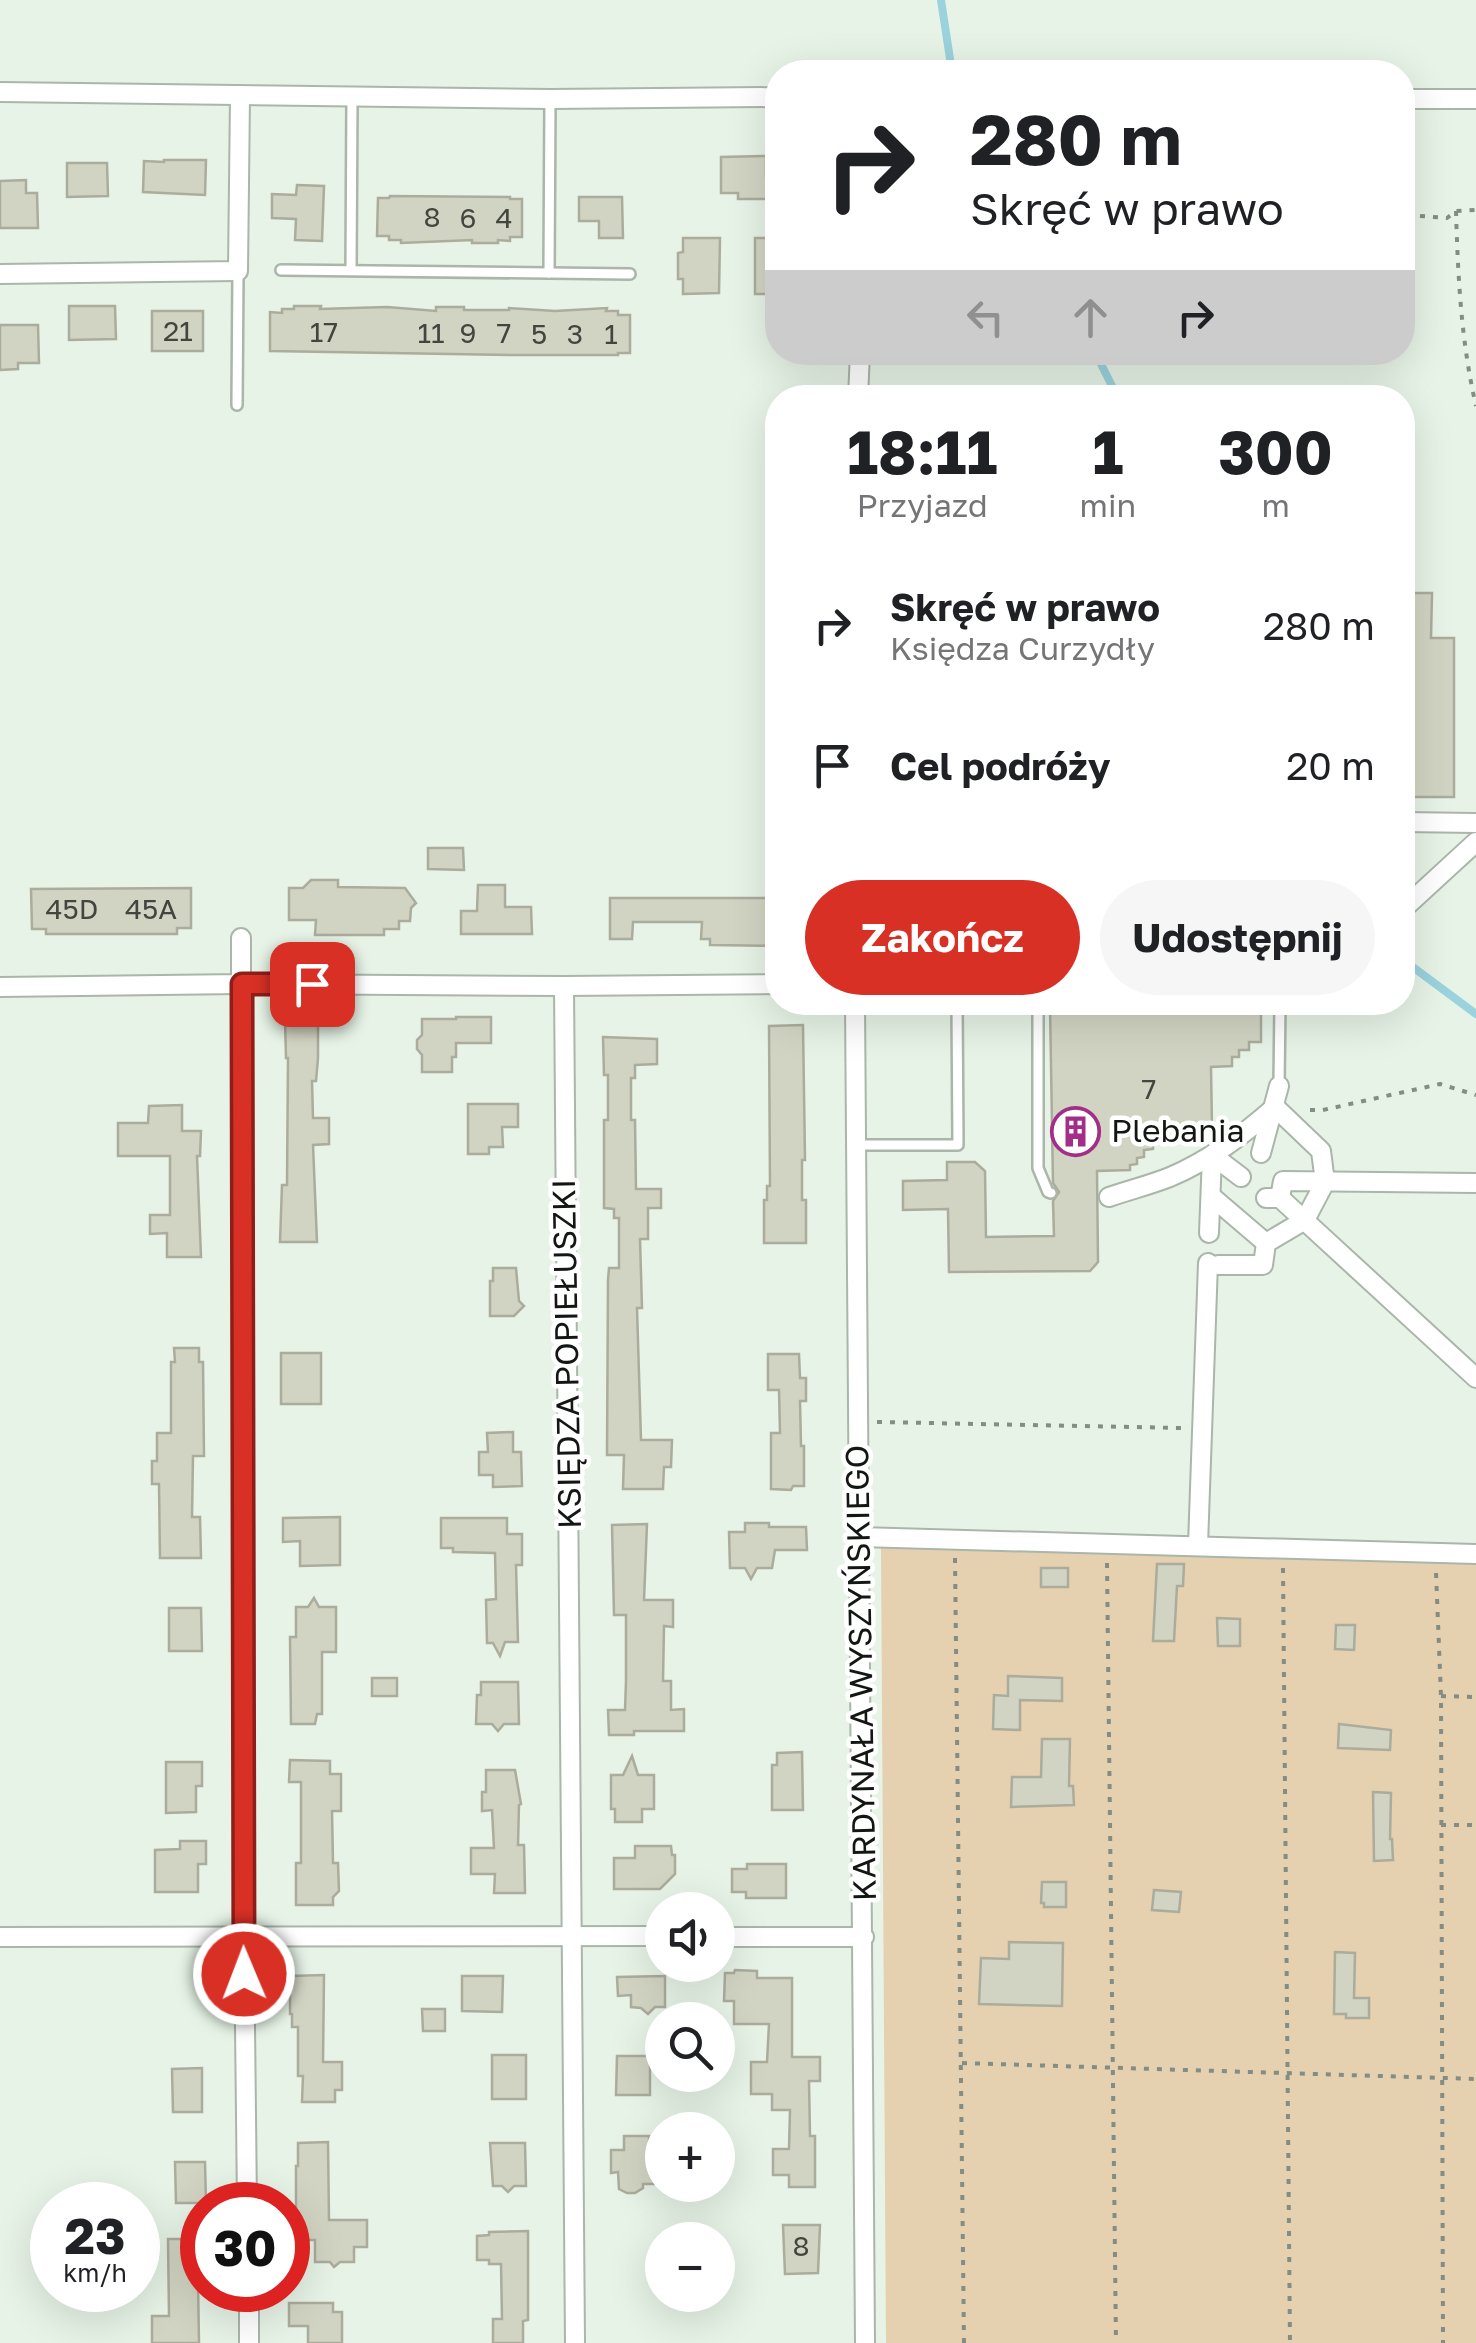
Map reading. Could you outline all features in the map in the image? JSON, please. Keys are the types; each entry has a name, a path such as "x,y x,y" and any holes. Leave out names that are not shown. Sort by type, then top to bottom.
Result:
{"street":[{"path":"0,92 550,99 765,97"},
{"path":"0,274 238,272 240,96"},
{"path":"1415,98 1476,99"},
{"path":"1415,822 1476,823"},
{"path":"1415,898 1476,842"},
{"path":"241,938 248,2182"},
{"path":"0,987 765,984"},
{"name":"KSIĘDZA POPIEŁUSZKI","path":"564,986 575,2343"},
{"name":"KARDYNAŁA WYSZYŃSKIEGO","path":"855,1015 865,2343"},
{"path":"1261,1153 1279,1086"},
{"path":"1109,1197 1169,1177 1212,1155 1242,1136 1275,1106"},
{"path":"1266,1243 1304,1220 1324,1182 1321,1151 1275,1106"},
{"path":"1212,1155 1241,1177"},
{"path":"1209,1234 1212,1155"},
{"path":"1476,1183 1283,1181 1273,1198 1304,1220 1476,1378"},
{"path":"1210,1196 1266,1243"},
{"path":"1198,1545 1213,1264 1263,1265 1266,1243"},
{"path":"859,1537 1476,1554"},
{"path":"0,1937 645,1936"},
{"path":"735,1936 864,1937"},
{"path":"248,2312 249,2343"}],"lane":[{"path":"352,97 352,270"},
{"path":"549,273 550,99"},
{"path":"281,270 630,274"},
{"path":"237,404 238,272"},
{"path":"856,1145 958,1145 957,1015"},
{"path":"1038,1015 1038,1168 1051,1193"},
{"path":"1279,1086 1280,1015"}],"path":[{"path":"1420,216 1447,218 1456,211 1476,210"},
{"path":"1456,211 1458,289 1466,362 1476,406"},
{"path":"1306,1110 1323,1110 1440,1084 1476,1095"},
{"path":"873,1422 1202,1428"},
{"path":"955,1539 964,2343"},
{"path":"1106,1543 1116,2343"},
{"path":"1282,1548 1290,2343"},
{"path":"1435,1553 1441,1696 1443,2343"},
{"path":"1441,1696 1476,1697"},
{"path":"1441,1825 1476,1825"},
{"path":"962,2062 1476,2080"}],"shaded area":[{"path":"881,1548 1476,1563 1476,2343 886,2343"}],"building":[{"path":"765,156 765,199 738,199 738,193 721,193 721,157"},
{"path":"206,160 205,195 143,192 144,161"},
{"path":"67,163 107,163 108,196 67,197"},
{"path":"26,180 26,193 37,193 38,228 0,228 0,181"},
{"path":"297,185 324,186 322,241 295,240 296,219 272,218 272,194 296,195"},
{"path":"579,197 622,197 623,238 599,238 599,221 579,221"},
{"path":"378,198 522,199 522,237 498,243 389,240 389,236 377,236"},
{"path":"683,238 720,238 719,293 683,294 683,279 678,279 678,253 683,252"},
{"path":"755,238 765,238 765,294 755,294"},
{"path":"69,306 115,306 116,339 69,340"},
{"path":"294,306 436,311 436,307 555,311 607,308 606,311 618,311 618,315 630,315 630,353 270,351 270,312 282,313 282,309"},
{"path":"152,311 203,311 203,351 152,351"},
{"path":"0,325 38,325 39,363 18,363 18,369 0,370"},
{"path":"1415,593 1432,593 1431,638 1454,638 1454,797 1415,797"},
{"path":"428,848 463,848 464,870 428,869"},
{"path":"311,880 338,880 338,887 405,888 416,903 411,908 410,921 399,921 399,929 384,929 384,935 315,935 316,920 289,920 289,888 303,888"},
{"path":"478,885 505,885 505,907 531,907 532,934 461,934 461,911 477,911"},
{"path":"191,888 191,928 177,928 177,934 46,934 46,929 32,929 31,889"},
{"path":"610,898 765,898 765,946 710,945 710,939 701,939 702,922 633,922 632,939 610,939"},
{"path":"1050,1015 1261,1015 1261,1042 1249,1042 1249,1050 1239,1050 1239,1057 1232,1057 1232,1066 1211,1067 1212,1128 1153,1128 1153,1149 1144,1150 1144,1157 1137,1158 1137,1164 1130,1165 1130,1170 1097,1171 1098,1262 1090,1271 949,1272 948,1209 903,1210 903,1181 947,1180 947,1162 975,1162 985,1171 986,1237 1054,1236 1053,1201 1059,1192 1053,1183"},
{"path":"491,1017 491,1043 456,1043 452,1072 422,1072 417,1040 422,1035 422,1019"},
{"path":"285,1019 318,1019 313,1118 329,1118 329,1144 313,1145 317,1242 280,1242 282,1185 287,1185"},
{"path":"803,1025 802,1200 806,1200 806,1243 764,1243 764,1200 770,1186 769,1026"},
{"path":"603,1037 657,1039 657,1064 635,1065 635,1078 631,1078 631,1120 635,1120 636,1189 661,1189 661,1208 648,1208 648,1239 640,1239 642,1308 637,1308 641,1440 672,1440 671,1467 664,1467 663,1489 623,1489 624,1455 607,1455 608,1280 609,1268 619,1268 619,1218 614,1218 614,1209 604,1208 608,1075 604,1075"},
{"path":"468,1104 518,1104 518,1127 502,1127 503,1147 489,1147 489,1154 468,1154"},
{"path":"182,1105 182,1131 201,1131 197,1156 201,1257 167,1257 167,1233 150,1234 150,1215 170,1215 170,1156 118,1156 118,1123 148,1123 149,1106"},
{"path":"493,1268 516,1268 519,1301 524,1306 514,1316 490,1316"},
{"path":"174,1348 199,1348 199,1362 203,1362 204,1456 193,1456 192,1517 200,1517 201,1558 160,1558 159,1484 152,1484 152,1461 157,1461 157,1433 171,1433"},
{"path":"281,1353 321,1353 321,1404 281,1404"},
{"path":"768,1354 799,1354 800,1378 806,1378 806,1401 800,1401 804,1486 793,1486 791,1490 771,1489 771,1433 780,1433 779,1390 768,1390"},
{"path":"513,1432 513,1452 521,1452 522,1486 493,1487 493,1475 479,1475 479,1452 488,1452 487,1433"},
{"path":"340,1517 340,1565 300,1566 300,1541 283,1542 283,1518"},
{"path":"441,1518 507,1518 507,1534 522,1534 522,1565 516,1565 518,1642 505,1642 500,1656 493,1643 487,1643 486,1600 496,1599 495,1553 441,1548"},
{"path":"745,1523 806,1527 807,1550 775,1550 772,1568 757,1568 751,1579 745,1568 730,1568 729,1532 745,1532"},
{"path":"647,1524 644,1600 673,1600 673,1627 664,1626 663,1681 671,1681 671,1710 684,1709 684,1731 609,1735 608,1710 625,1710 626,1681 626,1615 614,1615 612,1525"},
{"path":"1157,1564 1184,1564 1183,1586 1177,1586 1174,1641 1153,1641"},
{"path":"1041,1568 1068,1568 1068,1587 1041,1587"},
{"path":"314,1598 319,1607 336,1607 336,1652 322,1652 322,1714 317,1714 315,1724 291,1724 290,1637 296,1637 296,1607 308,1607"},
{"path":"169,1608 201,1608 202,1651 169,1651"},
{"path":"1217,1618 1240,1619 1240,1646 1218,1646"},
{"path":"1336,1625 1355,1625 1354,1650 1335,1649"},
{"path":"1008,1676 1062,1678 1062,1701 1020,1700 1020,1730 993,1729 994,1695 1008,1696"},
{"path":"372,1678 397,1678 397,1696 372,1696"},
{"path":"481,1682 518,1682 519,1724 504,1724 498,1731 492,1724 476,1724"},
{"path":"1339,1724 1391,1730 1390,1750 1338,1748"},
{"path":"1042,1739 1070,1739 1069,1786 1073,1786 1074,1805 1011,1807 1012,1777 1041,1777"},
{"path":"802,1752 803,1810 772,1810 772,1765 777,1765 777,1753"},
{"path":"632,1756 638,1775 654,1775 654,1809 642,1809 642,1822 615,1822 611,1775 623,1775"},
{"path":"290,1760 330,1761 330,1774 341,1774 341,1811 332,1811 333,1863 338,1863 339,1891 333,1897 333,1905 296,1905 296,1863 301,1863 301,1782 289,1782"},
{"path":"166,1762 202,1762 202,1786 196,1786 196,1812 166,1813"},
{"path":"486,1770 515,1770 521,1804 518,1845 524,1845 525,1893 494,1893 495,1874 471,1874 471,1848 494,1848 492,1810 482,1811"},
{"path":"1373,1792 1391,1793 1393,1860 1374,1861"},
{"path":"180,1841 206,1841 206,1864 198,1864 198,1892 155,1892 155,1850 180,1849"},
{"path":"635,1846 671,1846 675,1874 660,1889 614,1889 614,1858 635,1858"},
{"path":"747,1864 786,1864 786,1898 746,1898 746,1892 732,1892 732,1869 747,1869"},
{"path":"1042,1882 1066,1882 1066,1907 1044,1907"},
{"path":"1154,1890 1181,1892 1179,1912 1152,1910"},
{"path":"1009,1942 1063,1943 1062,2006 979,2004 981,1958 1009,1959"},
{"path":"1335,1952 1355,1953 1354,1998 1369,1998 1369,2018 1334,2014"},
{"path":"735,1970 757,1971 757,1978 792,1978 792,2057 820,2057 820,2081 809,2081 815,2187 789,2187 789,2175 773,2175 773,2149 789,2149 790,2110 772,2110 772,2094 751,2094 751,2062 767,2062 769,2024 735,2024 735,2002 724,2001 725,1982 735,1982"},
{"path":"324,1975 323,2062 342,2062 342,2090 335,2090 335,2102 302,2102 298,2027 292,2027 290,2014 290,1976"},
{"path":"462,1976 503,1976 502,2012 462,2011"},
{"path":"645,1976 645,1982 665,1982 665,2002 645,2002 645,2011 631,2007 631,1995 618,1996 617,1977"},
{"path":"422,2009 445,2009 445,2031 423,2031"},
{"path":"492,2055 526,2055 526,2099 492,2099"},
{"path":"617,2056 645,2056 645,2092 650,2095 616,2095"},
{"path":"202,2068 202,2112 173,2112 172,2069"},
{"path":"624,2136 645,2136 645,2184 635,2193 619,2189 618,2172 611,2173 611,2150 624,2150"},
{"path":"328,2142 329,2220 367,2220 367,2247 354,2247 354,2262 340,2262 334,2267 330,2262 315,2262 315,2240 310,2240 310,2182 296,2182 298,2143"},
{"path":"490,2143 525,2143 526,2186 514,2186 508,2192 502,2186 493,2186"},
{"path":"175,2162 205,2162 205,2182 180,2182 180,2203 176,2203"},
{"path":"783,2225 820,2225 818,2273 785,2274"},
{"path":"528,2231 528,2320 523,2321 523,2343 493,2343 493,2319 502,2319 501,2264 477,2260 477,2236"},
{"path":"168,2239 180,2239 180,2312 198,2312 199,2343 152,2343 152,2316 169,2316"},
{"path":"310,2303 333,2303 333,2312 342,2312 342,2343 308,2343 308,2326 289,2326 289,2312 310,2312"}],"waterway":[{"path":"941,0 950,60"},
{"path":"1102,365 1112,385"},
{"path":"1415,969 1476,1014"}],"place":[{"name":"Plebania","path":"1076,1131"}],"route":[{"path":"244,1974 242,984 312,984"}]}
